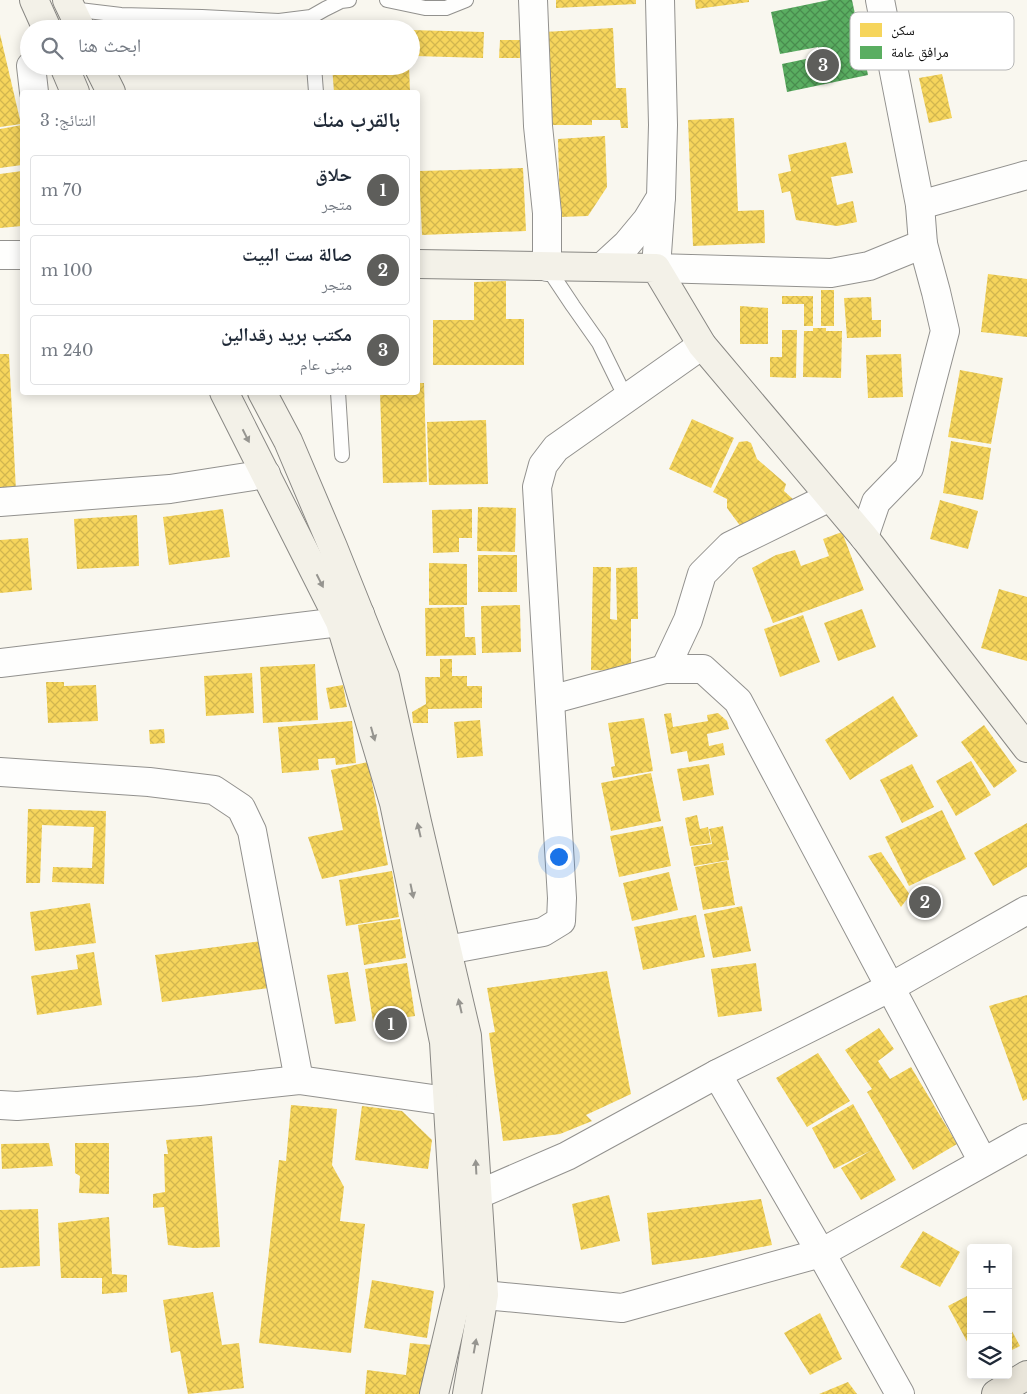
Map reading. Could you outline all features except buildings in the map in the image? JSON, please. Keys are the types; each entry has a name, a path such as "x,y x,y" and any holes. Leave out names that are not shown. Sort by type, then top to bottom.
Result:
{"main road":[{"path":"996,1394 1027,1376"}],"street":[{"path":"533,0 538,126 548,213 547,267"},
{"path":"660,0 663,125 656,268 702,345 864,536 1027,748"},
{"path":"864,536 876,502 909,468 945,331 923,244 920,205 894,70"},
{"path":"32,75 34,90"},
{"path":"68,75 74,90"},
{"path":"102,75 110,90"},
{"path":"920,205 1027,175"},
{"path":"602,267 628,244 647,220 661,196"},
{"path":"420,264 831,273 869,266 923,244"},
{"path":"0,255 20,255"},
{"path":"446,950 543,932 561,921 562,898 537,487 543,465 556,448 702,345"},
{"path":"226,395 266,474 385,677 467,1036 462,1141 460,1288 434,1394"},
{"path":"264,395 288,441 333,547 394,803 444,1042 447,1101 462,1141 477,1195 484,1294 467,1394"},
{"path":"0,502 170,489 266,474"},
{"path":"665,669 688,620 702,574 730,546 830,497"},
{"path":"0,663 350,618"},
{"path":"550,700 665,669 703,669 738,701 984,1162"},
{"path":"0,772 149,782 214,790 241,808 252,830 299,1080"},
{"path":"477,1195 567,1156 717,1074 891,987 1027,910"},
{"path":"717,1074 900,1394"},
{"path":"0,1105 16,1106 200,1091 299,1080 447,1101"},
{"path":"484,1294 622,1308 821,1253 1027,1138"}],"lane":[{"path":"314,20 325,9 341,1 349,0"},
{"path":"388,0 425,8 446,8 466,0"},
{"path":"73,13 260,20"},
{"path":"315,75 316,90"},
{"path":"547,267 599,343 626,398"},
{"path":"338,395 342,455"}],"place":[{"name":"مكتب بريد رقدالين","path":"823,65"},
{"name":"صالة ست البيت","path":"925,902"},
{"name":"حلاق","path":"391,1024"}]}
